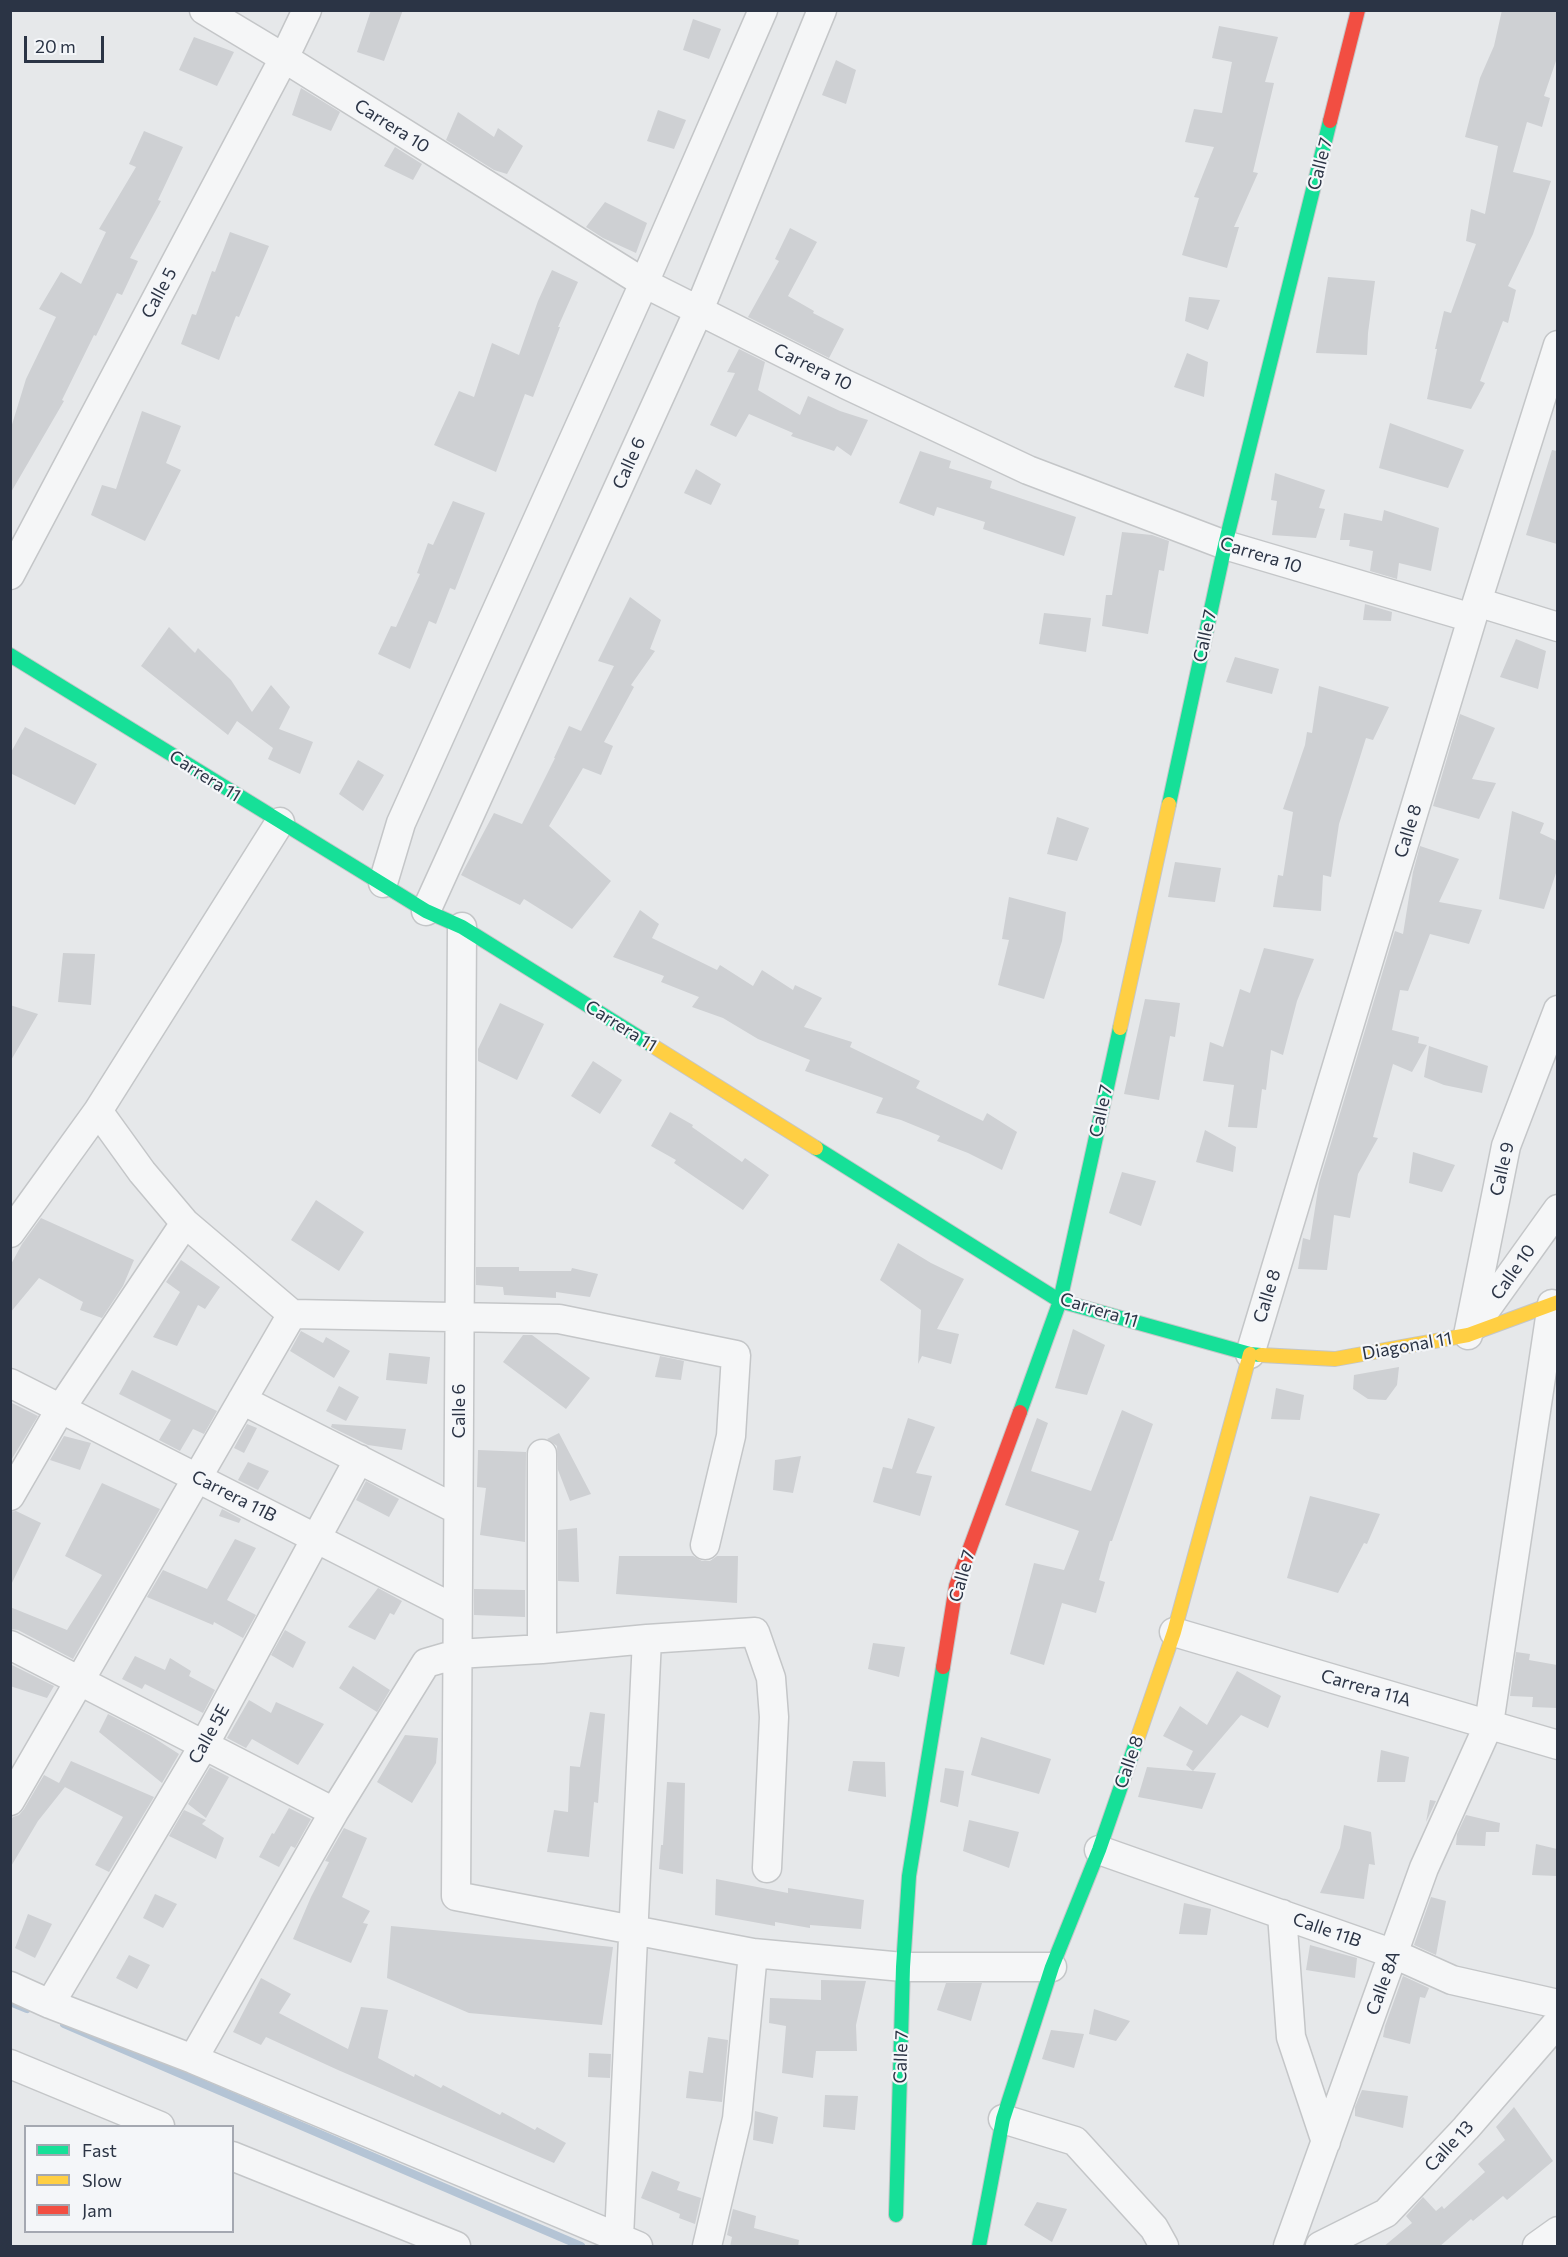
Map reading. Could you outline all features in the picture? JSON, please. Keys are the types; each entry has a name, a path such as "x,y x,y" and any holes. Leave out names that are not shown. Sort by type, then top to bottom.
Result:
{"street":[{"name":"Carrera 10","path":"204,10 644,283 845,384 1028,470 1225,545 1475,610 1557,627"},
{"name":"Calle 5","path":"10,575 284,58 307,10"},
{"path":"383,883 401,823 644,283 763,10"},
{"name":"Calle 6","path":"426,910 699,310 822,10"},
{"name":"Calle 7","path":"896,2215 903,1967 909,1875 956,1586 1060,1301 1225,545 1358,10"},
{"name":"Calle 8","path":"980,2247 1003,2119 1052,1967 1099,1850 1174,1632 1250,1354 1557,345"},
{"name":"Carrera 11","path":"10,655 426,910 462,927 1060,1301 1250,1354"},
{"path":"10,1233 98,1112 280,822"},
{"name":"Calle 6","path":"462,927 456,1896 633,1931"},
{"name":"Calle 9","path":"1468,1335 1506,1146 1557,1010"},
{"path":"98,1112 142,1172 185,1223 292,1314 559,1319 736,1355 731,1436 705,1545"},
{"name":"Calle 10","path":"1468,1335 1557,1209"},
{"path":"10,1496 61,1408 185,1223"},
{"name":"Diagonal 11","path":"1250,1354 1335,1359 1468,1335 1555,1303"},
{"name":"Calle 8A","path":"1288,2247 1424,1868 1489,1724 1555,1303"},
{"path":"10,1801 292,1314"},
{"name":"Carrera 11B","path":"10,1383 457,1610"},
{"path":"242,1400 458,1510"},
{"path":"542,1454 542,1649"},
{"name":"Calle 5E","path":"50,2004 204,1745 358,1459"},
{"path":"193,2059 334,1812 426,1663 457,1654 755,1632 771,1678 774,1717 767,1868"},
{"name":"Carrera 11A","path":"1174,1632 1557,1745"},
{"path":"10,1986 50,2004 193,2059 628,2242 633,1931 646,1639"},
{"path":"10,1645 334,1812"},
{"name":"Calle 11B","path":"1099,1850 1394,1954 1452,1980 1557,2004"},
{"path":"1282,1914 1292,2037 1326,2142"},
{"path":"633,1931 753,1953 903,1967 1052,1967"},
{"path":"707,2247 737,2119 753,1953"},
{"name":"Calle 13","path":"1320,2247 1386,2213 1466,2128 1557,2022"},
{"path":"10,2064 155,2125"},
{"path":"1003,2119 1076,2141 1154,2228 1164,2247"},
{"path":"234,2157 456,2247"},
{"path":"1537,2247 1557,2230"}],"building":[{"path":"371,10 403,10 384,61 357,52"},
{"path":"1502,10 1557,10 1557,58 1544,96 1550,98 1542,127 1527,122 1513,172 1551,181 1533,234 1508,286 1516,290 1508,323 1503,321 1480,381 1485,383 1471,409 1427,399 1444,311 1451,313 1476,244 1466,241 1471,209 1485,214 1498,146 1465,137 1480,78 1494,46"},
{"path":"693,19 721,29 709,59 683,50"},
{"path":"1219,26 1278,37 1265,82 1274,83 1253,172 1258,173 1234,227 1239,227 1227,268 1182,255 1199,198 1194,197 1214,147 1185,142 1194,109 1222,113 1232,62 1212,58"},
{"path":"194,37 234,52 217,86 179,70"},
{"path":"836,60 856,70 846,104 822,95"},
{"path":"301,88 340,112 331,131 292,115"},
{"path":"658,110 686,120 674,149 647,141"},
{"path":"458,112 494,137 498,128 523,146 507,174 494,170 446,140"},
{"path":"144,131 183,147 158,200 161,201 130,258 138,261 122,295 117,293 62,400 64,401 10,494 10,431 26,379 56,317 39,309 61,272 81,284 106,232 99,229 136,167 129,164"},
{"path":"395,147 422,164 413,180 384,166"},
{"path":"605,202 647,223 636,253 603,238 586,227"},
{"path":"790,228 817,242 788,296 814,311 813,313 844,329 829,358 748,317 779,261 775,259"},
{"path":"230,232 269,246 239,317 236,316 219,360 181,344 192,314 196,315 212,271 215,272"},
{"path":"552,270 578,282 558,327 560,327 533,397 525,394 496,472 434,445 459,391 474,397 492,343 519,355 538,301"},
{"path":"1328,277 1375,281 1367,355 1316,353"},
{"path":"1189,297 1220,300 1208,330 1185,321"},
{"path":"739,349 765,362 758,390 800,415 808,396 840,411 868,420 851,456 837,446 834,451 791,436 793,433 749,414 736,437 710,425 735,373 727,372"},
{"path":"1187,353 1208,362 1204,397 1174,387"},
{"path":"142,411 181,426 166,463 181,470 145,541 91,515 102,485 116,489"},
{"path":"1390,423 1464,450 1448,488 1379,468"},
{"path":"1552,450 1557,451 1557,544 1526,535"},
{"path":"920,451 951,461 949,468 992,481 990,488 1076,517 1064,556 983,529 985,522 937,507 934,516 899,503"},
{"path":"696,469 721,484 711,505 684,493"},
{"path":"1275,473 1325,490 1319,508 1325,509 1316,538 1272,535 1277,501 1271,500"},
{"path":"453,501 485,513 455,590 450,588 436,624 429,621 410,669 378,654 391,626 396,627 420,574 417,573 428,543 433,545"},
{"path":"1384,510 1439,528 1431,571 1399,563 1397,579 1370,571 1373,551 1349,546 1350,540 1340,540 1344,513 1382,521"},
{"path":"1122,532 1152,535 1169,541 1164,571 1159,570 1148,634 1102,626 1106,595 1112,595"},
{"path":"630,597 661,620 650,649 655,651 631,685 634,687 604,742 613,746 601,775 583,768 549,826 611,881 572,929 524,899 520,905 461,875 494,813 522,824 569,726 581,731 614,666 598,661"},
{"path":"1365,604 1392,612 1391,621 1363,620"},
{"path":"1044,613 1091,618 1086,652 1039,644"},
{"path":"169,627 195,653 198,648 231,680 252,712 271,685 290,707 279,729 313,742 300,774 268,759 273,748 237,721 228,735 141,666"},
{"path":"1516,639 1546,651 1538,689 1500,677"},
{"path":"1235,657 1279,669 1272,694 1226,682"},
{"path":"1319,686 1389,707 1373,740 1366,738 1339,824 1331,877 1323,875 1321,911 1273,907 1278,875 1283,876 1293,812 1283,809 1305,745 1307,732 1312,733"},
{"path":"1460,714 1495,728 1472,779 1496,783 1479,819 1433,806"},
{"path":"25,727 97,764 75,805 10,773 10,754"},
{"path":"358,760 384,775 363,811 339,794"},
{"path":"1512,811 1544,823 1540,833 1557,841 1557,870 1544,909 1499,899"},
{"path":"1057,817 1089,828 1077,861 1047,854"},
{"path":"1420,846 1459,859 1439,902 1482,910 1469,944 1430,934 1408,991 1400,990 1392,1030 1419,1037 1418,1043 1427,1045 1412,1072 1393,1064 1373,1137 1378,1138 1358,1174 1350,1218 1334,1215 1327,1270 1298,1269 1303,1238 1310,1240 1319,1183 1395,931 1403,934 1413,872"},
{"path":"1175,862 1221,868 1215,902 1168,897"},
{"path":"1009,897 1066,912 1062,941 1044,999 998,985 1009,940 1002,939"},
{"path":"640,910 659,924 652,938 717,970 720,965 753,986 762,970 793,990 795,985 822,998 804,1027 852,1042 850,1047 920,1081 916,1088 983,1121 987,1113 1017,1132 1002,1170 937,1141 940,1136 901,1120 876,1113 883,1098 805,1071 810,1060 758,1039 723,1018 692,1007 699,997 661,982 664,976 613,957"},
{"path":"1264,948 1314,959 1297,1001 1283,1055 1271,1050 1266,1090 1262,1089 1257,1128 1228,1127 1234,1085 1203,1081 1210,1042 1223,1047 1240,989 1250,993"},
{"path":"63,953 95,954 91,1005 58,1002"},
{"path":"1145,999 1180,1003 1175,1037 1170,1036 1159,1100 1124,1094"},
{"path":"500,1003 544,1024 517,1080 478,1061 478,1049"},
{"path":"10,1005 38,1014 10,1062"},
{"path":"1429,1046 1488,1066 1482,1093 1444,1085 1424,1077"},
{"path":"593,1061 622,1080 600,1114 571,1096"},
{"path":"670,1112 693,1125 692,1127 742,1162 745,1158 769,1175 743,1210 674,1163 676,1160 651,1146"},
{"path":"1205,1130 1236,1147 1233,1172 1196,1162"},
{"path":"1413,1152 1455,1165 1442,1192 1409,1183"},
{"path":"1122,1172 1156,1181 1141,1226 1109,1213"},
{"path":"316,1200 364,1232 339,1271 291,1240"},
{"path":"41,1218 134,1260 123,1286 102,1318 80,1310 83,1302 39,1278 10,1313 10,1266 22,1244"},
{"path":"898,1243 964,1279 937,1329 959,1334 951,1364 922,1356 918,1364 921,1310 880,1280"},
{"path":"181,1260 220,1287 205,1309 198,1305 177,1346 153,1337 180,1292 166,1282"},
{"path":"476,1267 519,1267 519,1271 571,1271 572,1268 598,1274 590,1297 556,1292 556,1298 504,1295 503,1287 476,1285"},
{"path":"1073,1329 1105,1345 1087,1395 1055,1388"},
{"path":"301,1331 323,1343 326,1337 350,1351 334,1378 290,1351"},
{"path":"523,1335 532,1335 590,1378 566,1409 503,1362"},
{"path":"389,1353 430,1357 427,1384 386,1380"},
{"path":"660,1356 684,1361 681,1380 655,1377"},
{"path":"1399,1367 1397,1385 1386,1400 1368,1399 1353,1389 1354,1375"},
{"path":"132,1370 217,1411 204,1434 193,1429 180,1451 159,1440 171,1420 119,1394"},
{"path":"339,1386 359,1397 346,1421 326,1411"},
{"path":"1276,1388 1304,1395 1300,1420 1271,1419"},
{"path":"10,1402 38,1416 10,1462"},
{"path":"1122,1410 1153,1424 1112,1541 1110,1541 1099,1580 1105,1582 1096,1613 1062,1603 1044,1665 1010,1654 1034,1563 1064,1570 1079,1531 1005,1505 1037,1418 1048,1423 1031,1471 1091,1491"},
{"path":"908,1418 935,1427 916,1473 932,1476 920,1516 873,1502 883,1467 892,1469"},
{"path":"247,1424 257,1428 244,1453 234,1448"},
{"path":"332,1424 406,1429 402,1450 368,1445 331,1427"},
{"path":"559,1433 591,1494 570,1501 558,1470 557,1446 547,1439"},
{"path":"64,1436 91,1443 80,1470 50,1460"},
{"path":"478,1450 526,1452 525,1542 480,1535 486,1488 477,1487"},
{"path":"801,1456 793,1493 773,1490 775,1460"},
{"path":"248,1462 269,1471 258,1490 238,1480"},
{"path":"366,1481 399,1499 389,1517 356,1500"},
{"path":"102,1483 160,1509 73,1659 18,1630 10,1629 10,1607 67,1630 102,1575 65,1556"},
{"path":"1310,1496 1380,1514 1367,1544 1364,1543 1338,1593 1287,1578"},
{"path":"222,1509 241,1519 239,1523 219,1516"},
{"path":"16,1511 41,1523 10,1587 10,1512"},
{"path":"577,1528 579,1582 558,1581 558,1530"},
{"path":"235,1539 256,1548 227,1600 256,1615 243,1638 214,1622 213,1625 147,1597 163,1570 207,1589"},
{"path":"619,1556 693,1556 702,1561 710,1561 717,1556 738,1556 737,1603 616,1594"},
{"path":"378,1588 402,1601 394,1615 390,1613 375,1640 348,1627"},
{"path":"474,1589 525,1590 525,1617 474,1615"},
{"path":"285,1630 306,1642 293,1668 271,1655"},
{"path":"873,1643 905,1647 899,1677 868,1669"},
{"path":"1516,1652 1530,1654 1529,1660 1557,1665 1557,1708 1532,1707 1533,1697 1510,1696"},
{"path":"135,1656 165,1670 170,1658 191,1671 189,1676 215,1690 203,1713 145,1684 142,1689 122,1679"},
{"path":"10,1664 54,1686 47,1698 10,1686"},
{"path":"353,1666 390,1690 377,1712 339,1688"},
{"path":"1237,1671 1281,1696 1268,1728 1241,1715 1193,1771 1186,1765 1193,1751 1163,1736 1180,1706 1207,1725"},
{"path":"249,1700 271,1713 276,1702 324,1724 298,1765 252,1739 246,1748 227,1738"},
{"path":"590,1712 605,1714 598,1803 594,1802 589,1857 547,1852 554,1810 568,1812 570,1766 580,1767"},
{"path":"108,1714 151,1736 179,1754 162,1783 99,1732"},
{"path":"405,1735 438,1738 436,1763 412,1803 377,1782"},
{"path":"981,1737 1051,1759 1039,1794 971,1775"},
{"path":"1381,1750 1409,1757 1405,1782 1377,1782"},
{"path":"71,1761 154,1797 109,1872 95,1865 123,1817 65,1787 38,1821 10,1868 10,1821 24,1809 44,1775 59,1783"},
{"path":"853,1761 885,1762 886,1797 848,1791"},
{"path":"210,1767 229,1777 206,1818 188,1804"},
{"path":"1147,1767 1216,1773 1202,1809 1138,1797"},
{"path":"945,1768 964,1771 958,1807 940,1802"},
{"path":"667,1782 685,1783 683,1874 659,1869"},
{"path":"1430,1800 1436,1801 1426,1822"},
{"path":"289,1808 311,1819 295,1848 291,1846 279,1867 259,1857"},
{"path":"184,1810 206,1820 202,1824 224,1838 216,1859 169,1836"},
{"path":"1466,1815 1500,1823 1499,1832 1486,1832 1485,1846 1456,1845 1457,1834"},
{"path":"969,1820 1019,1832 1009,1868 963,1851"},
{"path":"1344,1825 1371,1832 1375,1865 1369,1864 1364,1899 1320,1893 1340,1848"},
{"path":"344,1828 367,1838 342,1897 370,1911 363,1923 368,1924 351,1963 293,1939 329,1862 325,1861"},
{"path":"1536,1844 1557,1849 1557,1876 1532,1875"},
{"path":"716,1879 788,1893 788,1888 864,1900 861,1929 810,1925 810,1928 775,1922 775,1926 715,1915"},
{"path":"155,1894 177,1904 163,1928 143,1918"},
{"path":"1431,1897 1446,1901 1436,1955 1414,1945"},
{"path":"1184,1903 1211,1909 1207,1935 1179,1934"},
{"path":"28,1914 52,1924 35,1958 15,1948"},
{"path":"391,1926 613,1947 602,2025 469,2013 387,1978"},
{"path":"1310,1945 1357,1958 1355,1978 1306,1970"},
{"path":"129,1955 150,1965 137,1989 116,1978"},
{"path":"1403,1976 1429,1988 1425,1998 1420,1997 1410,2044 1383,2037"},
{"path":"261,1978 291,1994 279,2013 348,2049 361,2007 388,2010 378,2058 414,2077 415,2074 441,2088 443,2085 500,2115 502,2112 535,2130 537,2127 566,2143 554,2163 266,2037 261,2045 233,2032"},
{"path":"821,1980 866,1981 856,2025 857,2051 816,2051 813,2078 782,2073 786,2026 769,2023 770,1998 821,2000"},
{"path":"946,1983 982,1983 971,2021 937,2010"},
{"path":"1094,2009 1130,2021 1116,2041 1089,2034"},
{"path":"1051,2030 1084,2034 1074,2068 1042,2059"},
{"path":"708,2037 728,2040 722,2102 686,2098 689,2071 703,2073"},
{"path":"589,2053 611,2054 610,2078 588,2077"},
{"path":"1362,2090 1408,2096 1403,2128 1355,2116 1355,2107"},
{"path":"825,2095 858,2096 855,2130 823,2127"},
{"path":"1514,2107 1553,2161 1507,2200 1503,2196 1473,2221 1471,2219 1439,2247 1383,2247 1412,2223 1406,2216 1423,2197 1436,2211 1442,2206 1444,2209 1485,2172 1478,2164 1505,2140 1496,2127"},
{"path":"755,2111 778,2117 773,2144 753,2140"},
{"path":"652,2171 680,2182 677,2190 701,2198 695,2224 679,2218 680,2214 641,2198"},
{"path":"1037,2202 1067,2209 1052,2242 1024,2225"},
{"path":"733,2209 756,2216 754,2228 799,2240 798,2247 730,2247 732,2237 727,2235"}],"waterway":[{"path":"10,2002 27,2009"},
{"path":"64,2024 581,2246"}],"traffic: fast":[{"path":"1169,804 1225,545 1330,121"},
{"path":"10,655 426,911 462,927 653,1046"},
{"path":"1020,1412 1060,1301 1120,1028"},
{"path":"816,1148 1060,1301 1250,1354 1261,1355"},
{"path":"896,2215 903,1967 909,1876 943,1667"},
{"path":"979,2246 1003,2119 1052,1967 1099,1850 1137,1740"}],"traffic: slow":[{"path":"1120,1028 1169,804"},
{"path":"653,1046 816,1148"},
{"path":"1261,1355 1335,1359 1468,1335 1558,1302"},
{"path":"1137,1740 1174,1632 1250,1354"}],"traffic: jam":[{"path":"1330,121 1358,10"},
{"path":"943,1667 956,1586 1020,1412"}]}
